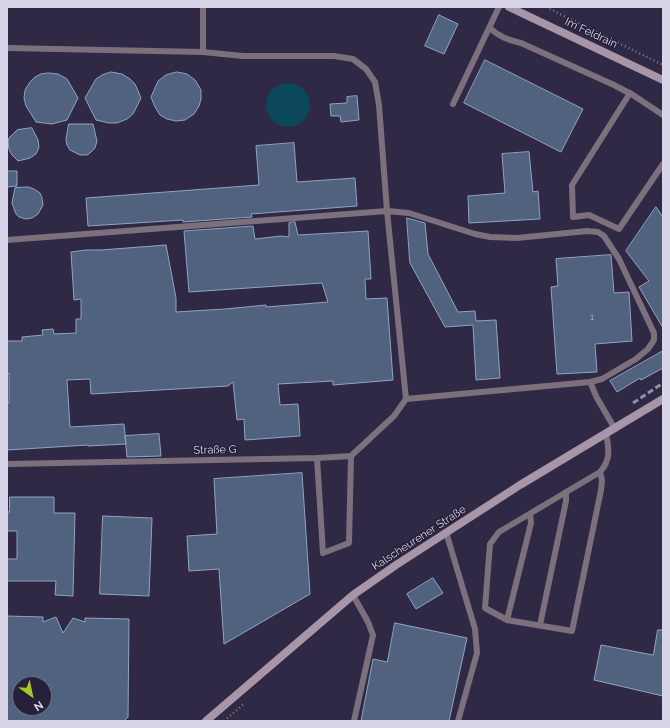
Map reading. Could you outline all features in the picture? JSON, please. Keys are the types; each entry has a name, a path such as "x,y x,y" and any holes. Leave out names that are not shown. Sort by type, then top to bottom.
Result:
{"main road":[{"name":"Im Feldrain","path":"509,7 663,80"},
{"name":"Kalscheurener Straße","path":"206,721 353,595 446,532 520,485 615,428 662,402"}],"lane":[{"path":"203,7 203,52"},
{"path":"453,104 499,7"},
{"path":"490,28 497,35 508,40 521,44 614,84 663,115"},
{"path":"7,48 203,52 243,56 334,56 354,59 366,69 375,82 379,105 387,211 406,399 394,416 351,456 349,543 323,553 317,458"},
{"path":"630,93 572,185 573,217 589,215 620,229 663,164"},
{"path":"7,240 387,211 409,213 475,234 490,237 517,238 587,231 598,232 604,236 619,259 654,333 654,340 648,349 636,359 602,379 590,382 406,399"},
{"path":"590,382 597,398 615,428"},
{"path":"600,472 601,490 572,631 507,620 485,608 490,544 499,532 600,472 606,466 609,458 606,434"},
{"name":"Straße G","path":"7,464 317,458 351,456"},
{"path":"540,625 566,501 566,492"},
{"path":"507,620 530,522 530,514"},
{"path":"446,532 475,629 477,645 477,653 458,721"},
{"path":"353,595 368,622 373,635 354,721"}],"path":[{"path":"546,7 663,65"},
{"path":"224,721 248,700"}],"water":[{"path":"284,83 292,83 304,89 310,101 310,109 304,121 292,127 284,127 272,121 266,109 266,101 272,89"}],"building":[{"path":"439,15 458,24 444,54 425,46"},
{"path":"485,60 583,109 561,152 464,103"},
{"path":"111,72 122,74 130,79 135,84 141,98 133,114 127,119 117,123 96,120 85,98 96,79"},
{"path":"177,72 187,74 195,80 201,90 201,99 194,114 185,120 176,121 167,119 160,115 151,97 158,81 166,75"},
{"path":"41,74 58,74 67,79 78,98 67,120 52,124 36,122 26,106 24,98 25,90 35,77"},
{"path":"357,96 359,120 341,122 340,116 331,116 330,104 347,103 347,97"},
{"path":"69,124 93,124 97,141 95,148 87,155 80,155 70,150 67,145 66,140"},
{"path":"32,128 38,140 38,150 36,154 30,158 18,161 9,149 9,138 17,130"},
{"path":"294,143 297,182 355,178 357,206 251,214 252,217 183,222 183,220 88,226 86,198 259,185 256,146"},
{"path":"529,152 533,192 538,191 540,219 469,223 468,196 505,193 502,154"},
{"path":"7,171 17,171 17,186 7,187"},
{"path":"28,187 40,193 43,205 38,214 32,218 26,219 19,217 16,214 12,203 15,188"},
{"path":"656,207 663,217 663,328 639,287 649,281 626,251"},
{"path":"407,218 425,223 428,254 458,312 475,311 476,321 496,320 500,378 476,380 473,325 445,327 410,263"},
{"path":"295,222 298,235 368,231 371,279 365,279 366,299 387,298 393,380 333,385 333,381 278,384 280,405 298,404 300,436 245,440 244,419 237,420 233,382 228,386 91,394 90,379 67,380 70,427 124,424 126,444 7,450 7,403 9,403 9,373 7,374 7,341 22,341 22,337 43,335 42,330 53,329 54,334 76,333 76,319 81,319 81,299 74,300 71,252 166,245 176,298 176,312 328,302 322,283 189,292 184,231 253,226 255,239 281,236 289,237 289,223"},
{"path":"611,255 614,293 629,292 632,341 595,344 597,372 557,374 551,287 558,286 556,259"},
{"path":"663,351 663,368 641,380 640,378 617,392 610,381"},
{"path":"159,434 161,456 127,457 125,436"},
{"path":"302,473 310,594 224,644 219,569 189,571 187,536 217,534 214,479"},
{"path":"10,497 54,497 54,513 75,513 73,596 55,595 56,581 7,581 7,559 17,559 17,531 7,531 7,512 9,512"},
{"path":"103,516 152,518 149,596 100,594"},
{"path":"433,578 443,593 416,609 407,594"},
{"path":"7,616 43,617 43,622 56,617 63,633 73,618 85,622 85,618 129,619 128,717 124,721 7,721"},
{"path":"395,623 467,638 449,721 361,721 373,659 387,662"},
{"path":"658,630 663,630 663,696 594,680 601,645 653,655"}],"railway":[{"path":"633,403 663,383"}]}
